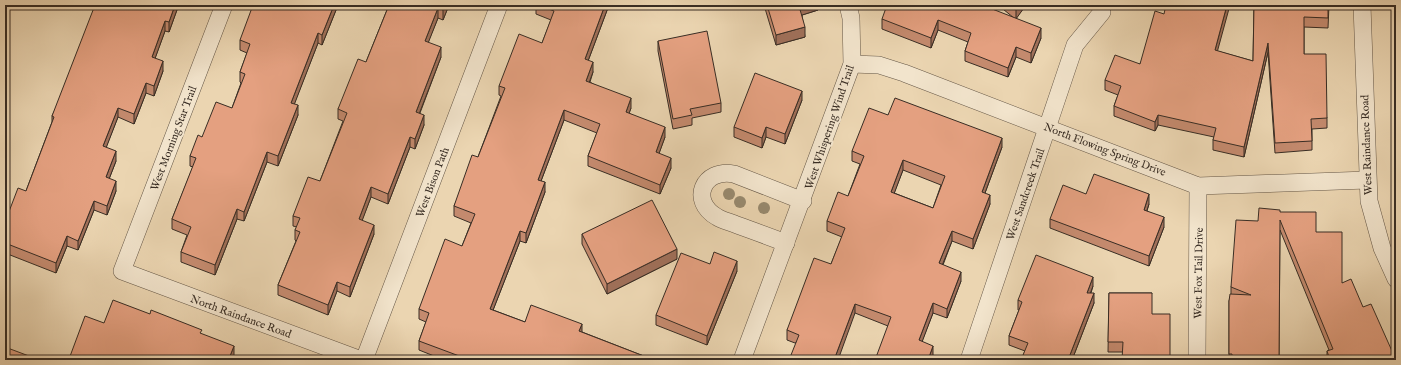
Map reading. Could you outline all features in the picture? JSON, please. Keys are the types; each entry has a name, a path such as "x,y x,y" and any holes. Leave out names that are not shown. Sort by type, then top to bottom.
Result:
{"street":[{"name":"West Morning Star Trail","path":"122,271 224,5"},
{"name":"West Bison Path","path":"364,360 499,5"},
{"name":"West Whispering Wind Trail","path":"742,360 803,201 852,64 851,18 848,5"},
{"name":"West Raindance Road","path":"1362,5 1367,180 1372,218 1382,248 1396,279"},
{"name":"West Sandcreek Trail","path":"969,360 1075,45 1102,12"},
{"name":"North Flowing Spring Drive","path":"852,64 879,65 904,73 1048,127 1198,186 1367,180"},
{"name":"West Whispering Wind Trail","path":"786,243 717,217 704,206 701,197 704,184 717,173 725,172 734,174 803,201"},
{"name":"West Fox Tail Drive","path":"1197,360 1198,186"},
{"name":"North Raindance Road","path":"122,271 361,360"}],"building":[{"path":"95,5 104,8 105,5 175,5 169,22 165,21 152,57 163,61 154,86 146,83 134,114 118,108 103,146 116,151 106,177 116,181 107,206 94,201 78,241 67,236 56,263 5,243 5,222 18,188 26,191 54,117 52,116"},
{"path":"253,5 334,5 322,35 318,33 291,103 298,105 278,156 267,152 244,212 237,209 215,265 181,252 191,227 172,219 196,158 190,156 198,135 202,137 216,102 232,108 245,74 240,72 250,44 240,40"},
{"path":"389,5 445,5 443,10 438,8 425,41 441,47 416,112 424,115 415,139 410,137 388,194 371,187 359,219 374,225 350,287 337,282 328,305 278,285 300,232 295,230 300,218 293,216 308,177 320,181 347,113 338,109 358,59 366,62"},
{"path":"538,5 605,5 585,59 593,62 586,81 631,98 626,112 665,127 656,152 671,158 660,185 588,156 600,124 564,110 538,180 545,182 526,233 520,231 490,309 525,322 531,305 582,324 579,331 654,360 470,360 419,341 429,313 419,309 445,239 462,246 475,214 454,206 472,155 478,157 505,88 499,86 519,34 542,43 554,11"},
{"path":"767,5 802,5 799,6 805,27 776,35"},
{"path":"887,5 982,5 1041,28 1031,53 1016,47 1008,68 965,51 971,33 938,20 931,38 882,19"},
{"path":"1010,5 1019,5 1016,9"},
{"path":"1166,5 1227,5 1215,50 1253,61 1254,5 1328,5 1328,18 1304,17 1304,54 1326,54 1327,118 1311,119 1312,141 1275,143 1268,43 1244,147 1213,140 1216,128 1158,115 1155,122 1114,106 1121,86 1105,80 1115,55 1140,64 1155,11 1164,14"},
{"path":"707,31 721,103 690,109 692,115 673,119 658,41"},
{"path":"755,73 802,91 785,134 766,127 762,138 734,127"},
{"path":"895,98 1002,138 982,192 990,195 973,239 952,231 939,263 961,272 947,309 933,303 919,340 933,346 928,360 875,360 891,317 855,304 834,360 789,360 799,335 787,330 814,258 831,264 845,228 827,221 838,192 848,196 864,156 852,151 869,108 888,115","holes":["903,160 945,176 933,208 891,192"]},
{"path":"1094,174 1149,194 1144,210 1164,217 1149,256 1050,219 1063,185 1086,194"},
{"path":"652,200 677,249 607,284 582,234"},
{"path":"1259,208 1280,210 1280,212 1316,212 1316,232 1342,232 1342,283 1351,279 1363,307 1371,304 1396,360 1330,360 1327,351 1333,349 1280,220 1279,360 1232,360 1232,354 1229,354 1230,294 1251,295 1231,287 1236,220 1258,221"},
{"path":"714,252 737,261 707,336 656,315 681,253 710,264"},
{"path":"1036,255 1093,277 1087,293 1094,293 1068,360 1021,360 1028,343 1009,336 1022,302 1018,300"},
{"path":"1109,293 1152,293 1152,314 1170,314 1170,357 1173,357 1173,360 1122,360 1123,342 1108,342"},
{"path":"113,300 150,314 151,310 202,330 200,333 234,346 230,356 240,360 69,359 85,316 104,323"},
{"path":"5,347 37,359 37,360 5,360"}]}
